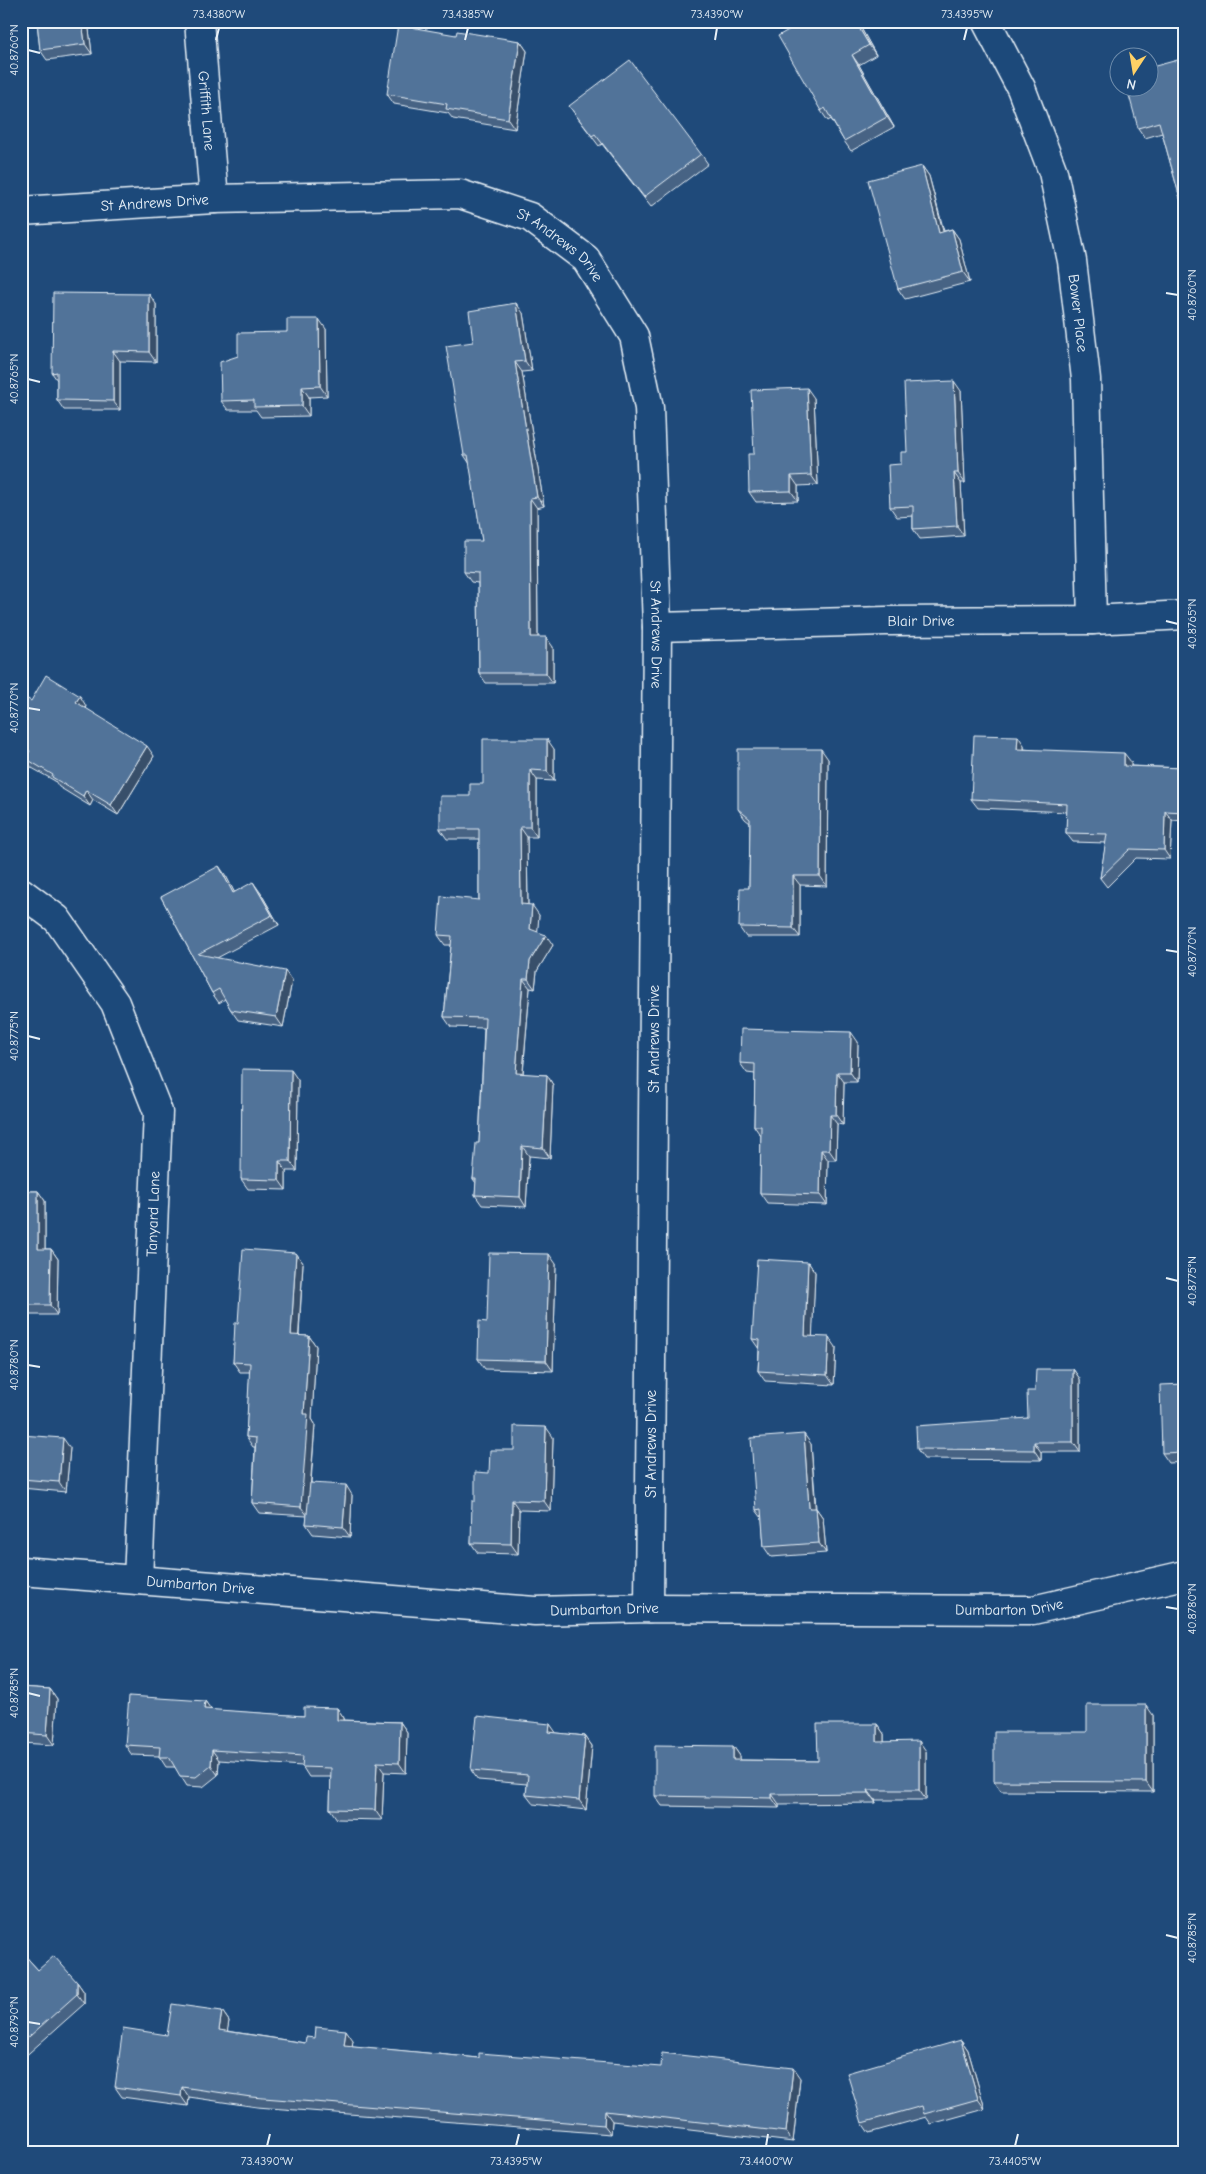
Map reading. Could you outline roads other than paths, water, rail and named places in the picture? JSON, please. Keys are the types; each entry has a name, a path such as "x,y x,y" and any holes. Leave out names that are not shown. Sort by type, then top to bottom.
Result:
{"street":[{"name":"Griffith Lane","path":"199,21 214,199"},
{"name":"Bower Place","path":"986,21 1021,88 1053,172 1072,261 1086,379 1092,620"},
{"name":"St Andrews Drive","path":"21,211 214,199 460,194 530,217 586,259 634,336 650,408 657,627 649,1608"},
{"name":"Blair Drive","path":"657,627 886,621 1092,620 1185,615"},
{"name":"Tanyard Lane","path":"21,892 57,919 116,1004 158,1112 138,1580"},
{"name":"Dumbarton Drive","path":"21,1571 535,1611 649,1608 1033,1610 1185,1575"}]}
